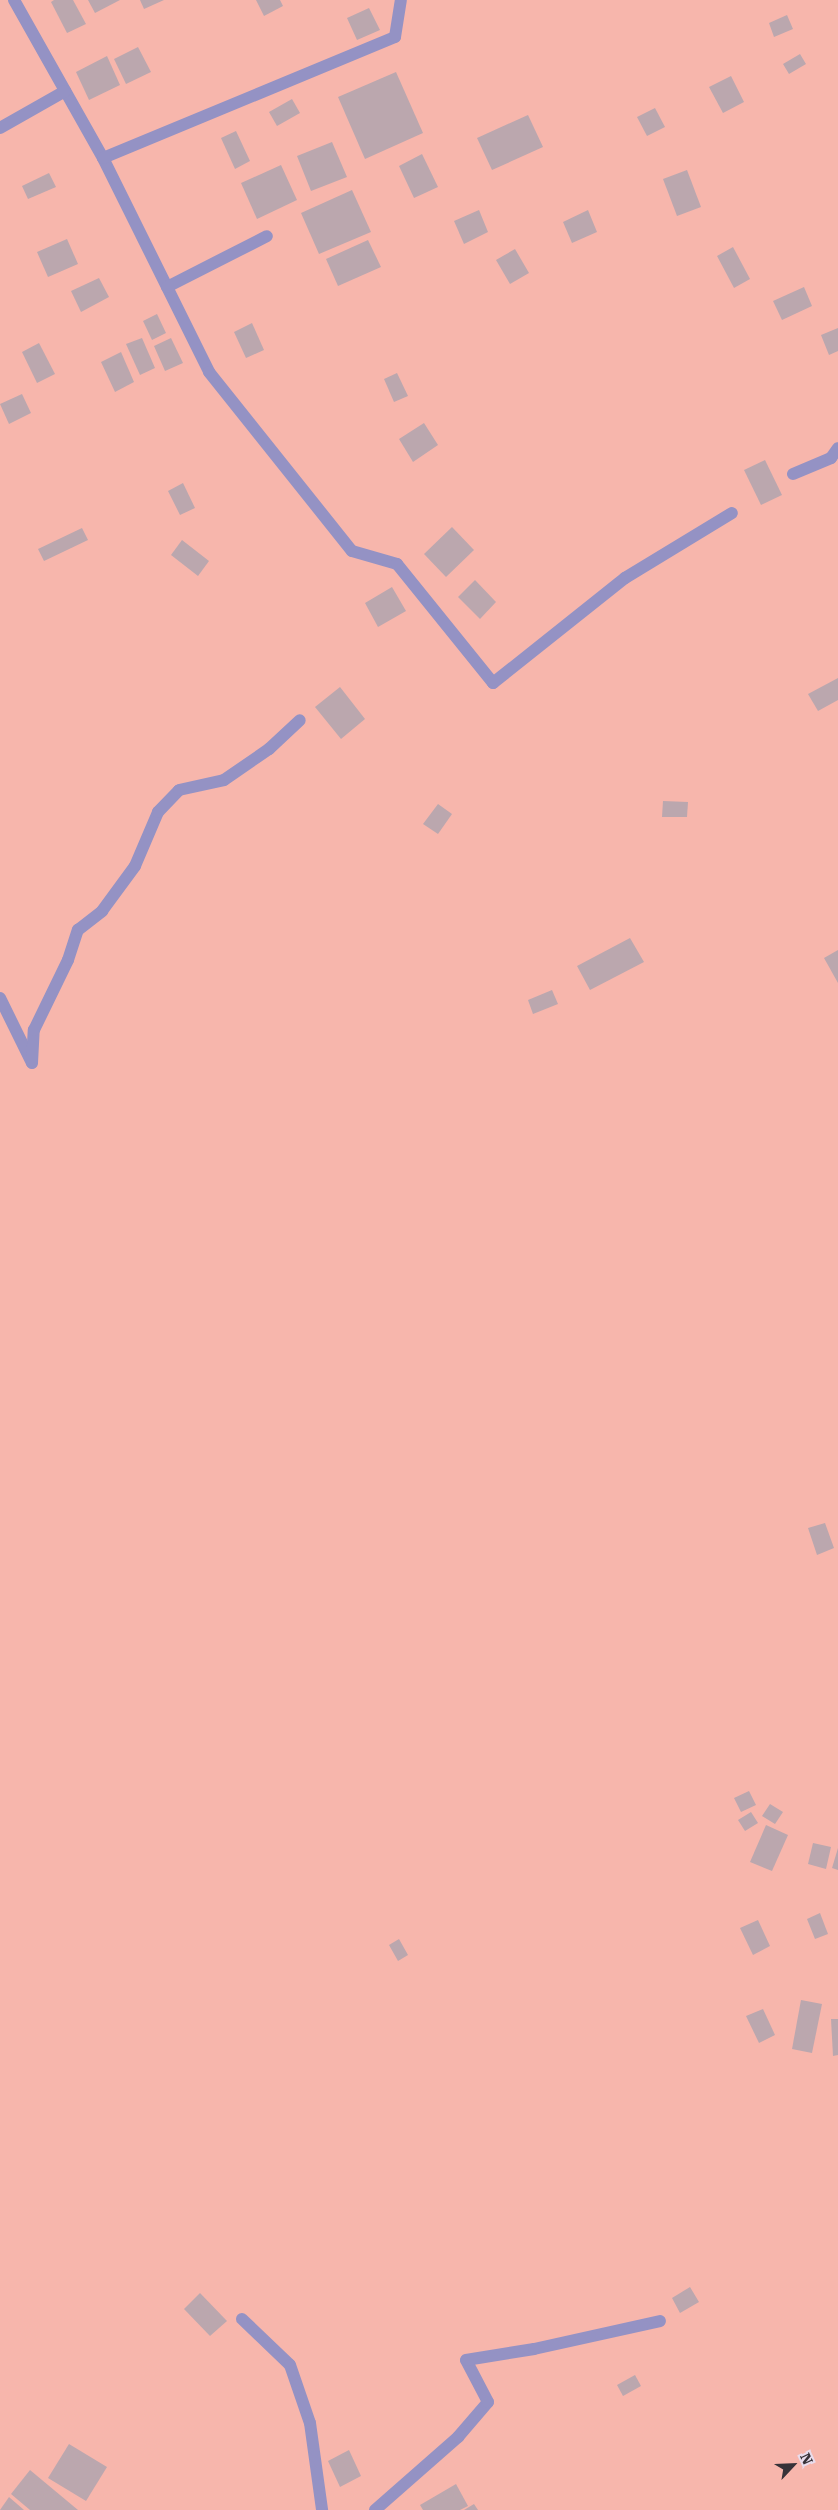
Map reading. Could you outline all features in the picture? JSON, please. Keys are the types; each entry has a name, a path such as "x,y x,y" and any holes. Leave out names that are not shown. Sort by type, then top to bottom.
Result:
{"street":[{"path":"14,0 103,158 209,372 352,551 397,564 493,683 625,578 732,513"},
{"path":"103,158 395,37 401,0"},
{"path":"0,128 65,91"},
{"path":"167,287 267,236"},
{"path":"793,474 831,458 838,448"},
{"path":"0,998 32,1062 34,1030 68,960 78,930 102,911 135,866 158,812 179,790 224,780 269,749 300,720"},
{"path":"242,2319 290,2365 310,2423 322,2510"},
{"path":"375,2510 458,2437 488,2402 466,2360 534,2349 660,2320"}],"shaded area":[{"path":"0,0 838,0 838,2510 0,2510"}],"building":[{"path":"54,0 73,0 86,24 67,33 51,2"},
{"path":"88,0 120,0 95,13"},
{"path":"140,0 164,0 144,9"},
{"path":"256,0 280,0 283,6 264,16"},
{"path":"369,8 380,30 357,40 347,18"},
{"path":"787,15 793,29 774,37 769,23"},
{"path":"138,47 151,72 126,84 114,59"},
{"path":"800,54 806,64 789,74 783,64"},
{"path":"107,56 120,85 89,100 76,72"},
{"path":"396,72 423,133 365,159 338,97"},
{"path":"731,76 744,102 723,113 709,87"},
{"path":"292,99 300,113 277,126 269,112"},
{"path":"655,108 665,127 647,136 637,117"},
{"path":"528,115 543,147 492,170 477,138"},
{"path":"236,131 250,161 235,169 221,138"},
{"path":"332,142 347,177 311,191 297,156"},
{"path":"422,154 438,187 414,198 399,166"},
{"path":"281,165 297,200 257,219 241,183"},
{"path":"687,170 701,207 677,216 663,179"},
{"path":"49,173 56,187 28,199 22,186"},
{"path":"352,190 371,232 319,254 301,213"},
{"path":"479,210 488,232 464,244 454,221"},
{"path":"588,210 597,232 572,243 563,222"},
{"path":"67,239 78,264 48,277 37,252"},
{"path":"368,240 381,267 338,286 326,259"},
{"path":"733,247 750,279 734,288 717,256"},
{"path":"515,249 529,273 510,284 496,260"},
{"path":"99,278 109,297 81,312 71,291"},
{"path":"804,287 812,306 782,320 773,301"},
{"path":"157,314 166,333 152,340 143,321"},
{"path":"252,323 264,350 246,358 234,332"},
{"path":"838,328 838,351 829,355 821,335"},
{"path":"142,338 155,368 140,375 126,344"},
{"path":"171,338 183,363 165,371 154,346"},
{"path":"39,343 55,374 37,383 22,352"},
{"path":"121,352 134,382 115,392 101,362"},
{"path":"397,373 408,396 394,402 384,379"},
{"path":"22,394 31,413 9,424 0,404"},
{"path":"424,423 438,445 413,462 399,439"},
{"path":"765,460 782,495 761,505 744,470"},
{"path":"183,483 195,508 180,515 168,491"},
{"path":"452,527 474,550 446,577 424,554"},
{"path":"82,528 88,540 44,561 38,549"},
{"path":"182,540 209,561 198,576 171,555"},
{"path":"475,580 496,602 480,619 458,597"},
{"path":"392,587 406,611 378,627 365,603"},
{"path":"838,678 838,700 818,711 808,694"},
{"path":"340,687 365,719 341,739 315,707"},
{"path":"663,801 688,802 687,817 662,817"},
{"path":"438,804 452,814 438,834 423,824"},
{"path":"630,938 644,962 590,990 577,966"},
{"path":"838,950 838,983 824,958"},
{"path":"552,990 558,1004 533,1014 528,1000"},
{"path":"825,1523 834,1548 817,1555 808,1528"},
{"path":"749,1791 756,1805 741,1812 734,1798"},
{"path":"770,1804 783,1812 775,1824 762,1816"},
{"path":"751,1812 758,1823 745,1831 738,1820"},
{"path":"766,1825 788,1835 772,1871 750,1862"},
{"path":"813,1843 831,1847 826,1869 808,1864"},
{"path":"838,1848 838,1870 832,1868"},
{"path":"820,1913 828,1934 815,1939 807,1919"},
{"path":"758,1920 770,1946 753,1955 740,1928"},
{"path":"399,1939 408,1955 398,1961 389,1945"},
{"path":"801,2000 822,2004 812,2053 792,2049"},
{"path":"763,2009 775,2035 759,2043 746,2016"},
{"path":"831,2019 838,2019 838,2055 833,2056"},
{"path":"690,2287 699,2302 680,2313 672,2298"},
{"path":"200,2293 227,2321 210,2336 184,2309"},
{"path":"635,2375 641,2386 623,2396 617,2385"},
{"path":"69,2444 107,2467 86,2501 48,2478"},
{"path":"349,2450 361,2476 340,2487 328,2461"},
{"path":"30,2470 78,2510 30,2510 11,2494"},
{"path":"456,2484 468,2506 460,2510 423,2510 420,2505"},
{"path":"9,2497 24,2510 0,2510"},
{"path":"474,2504 478,2510 464,2510"}]}
